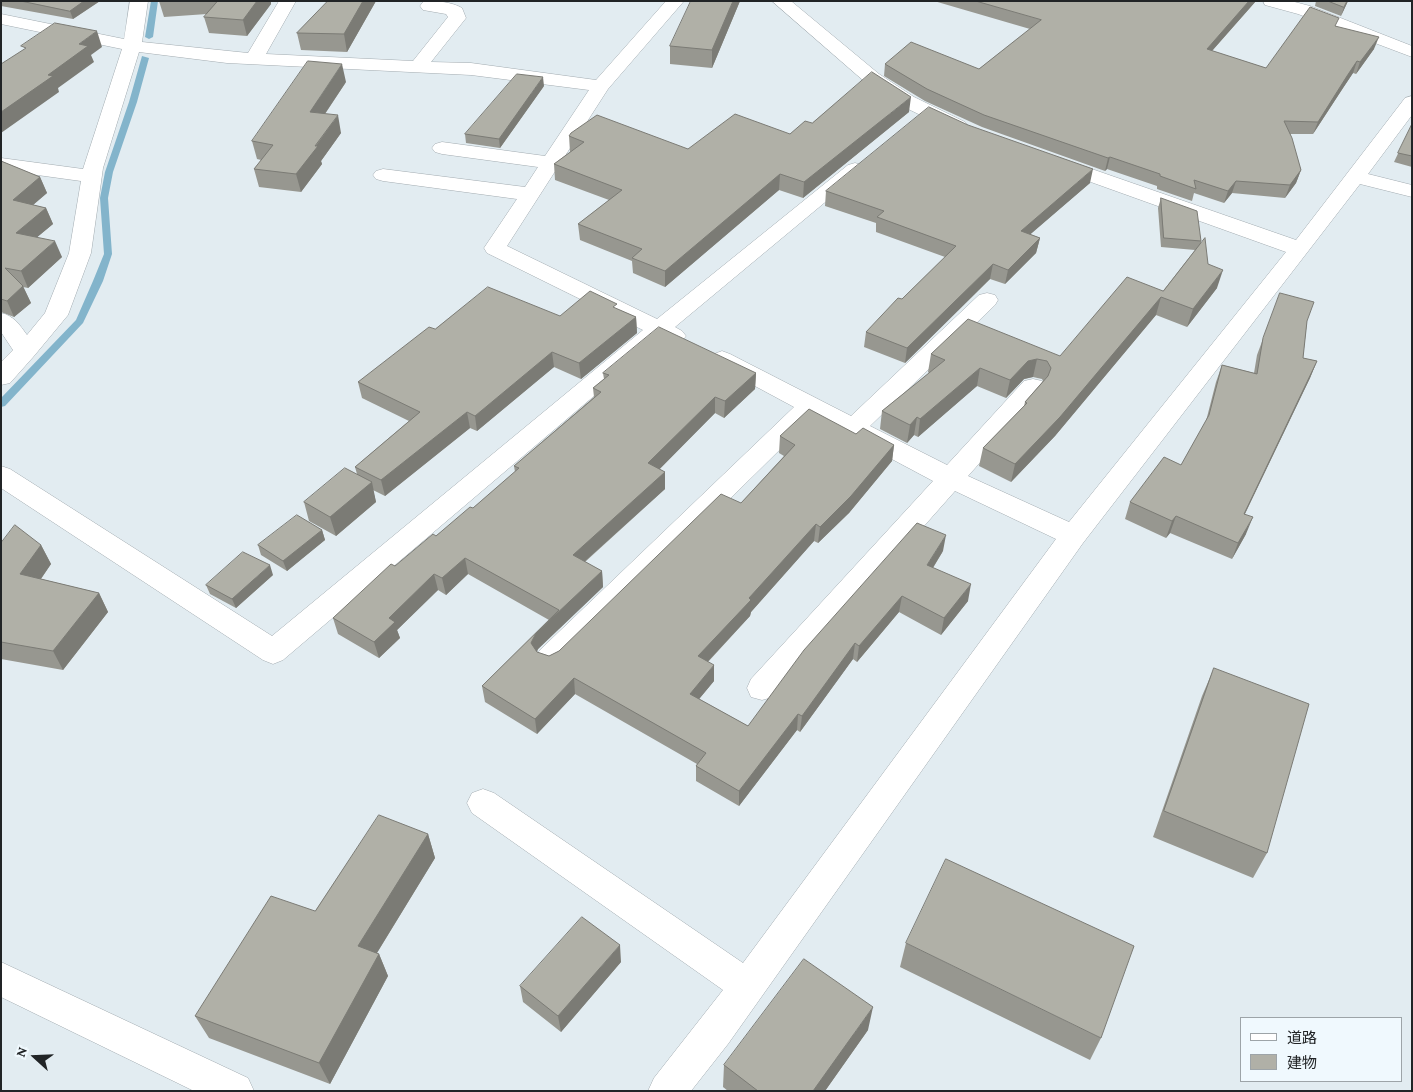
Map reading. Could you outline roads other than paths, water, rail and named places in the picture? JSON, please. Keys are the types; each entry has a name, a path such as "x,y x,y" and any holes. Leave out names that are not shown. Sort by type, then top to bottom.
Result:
{"street":[{"path":"1,377 56,315 80,253 92,176 132,46 139,1"},
{"path":"254,59 288,1"},
{"path":"676,1 601,86 496,248 699,348 950,478 1073,536"},
{"path":"780,1 872,78 906,101 918,117 974,133"},
{"path":"1271,1 1304,10 1412,52"},
{"path":"418,66 457,18 456,12 451,9 429,6"},
{"path":"1,19 132,46 254,59 471,69 601,86"},
{"path":"667,1091 714,1031 1073,536 1300,249 1412,102"},
{"path":"442,148 551,163"},
{"path":"1,475 273,652 659,329 872,154"},
{"path":"1041,157 1300,249"},
{"path":"1,164 92,176"},
{"path":"383,175 530,194"},
{"path":"1355,177 1412,191"},
{"path":"853,428 987,300"},
{"path":"1,320 8,326 26,351"},
{"path":"762,688 1033,386"},
{"path":"550,658 810,406"},
{"path":"483,803 746,985"},
{"path":"1,979 235,1091"}],"waterway":[{"path":"149,37 155,1"},
{"path":"1,404 80,321 98,281 108,254 104,198 109,172 133,102 145,58"}]}
